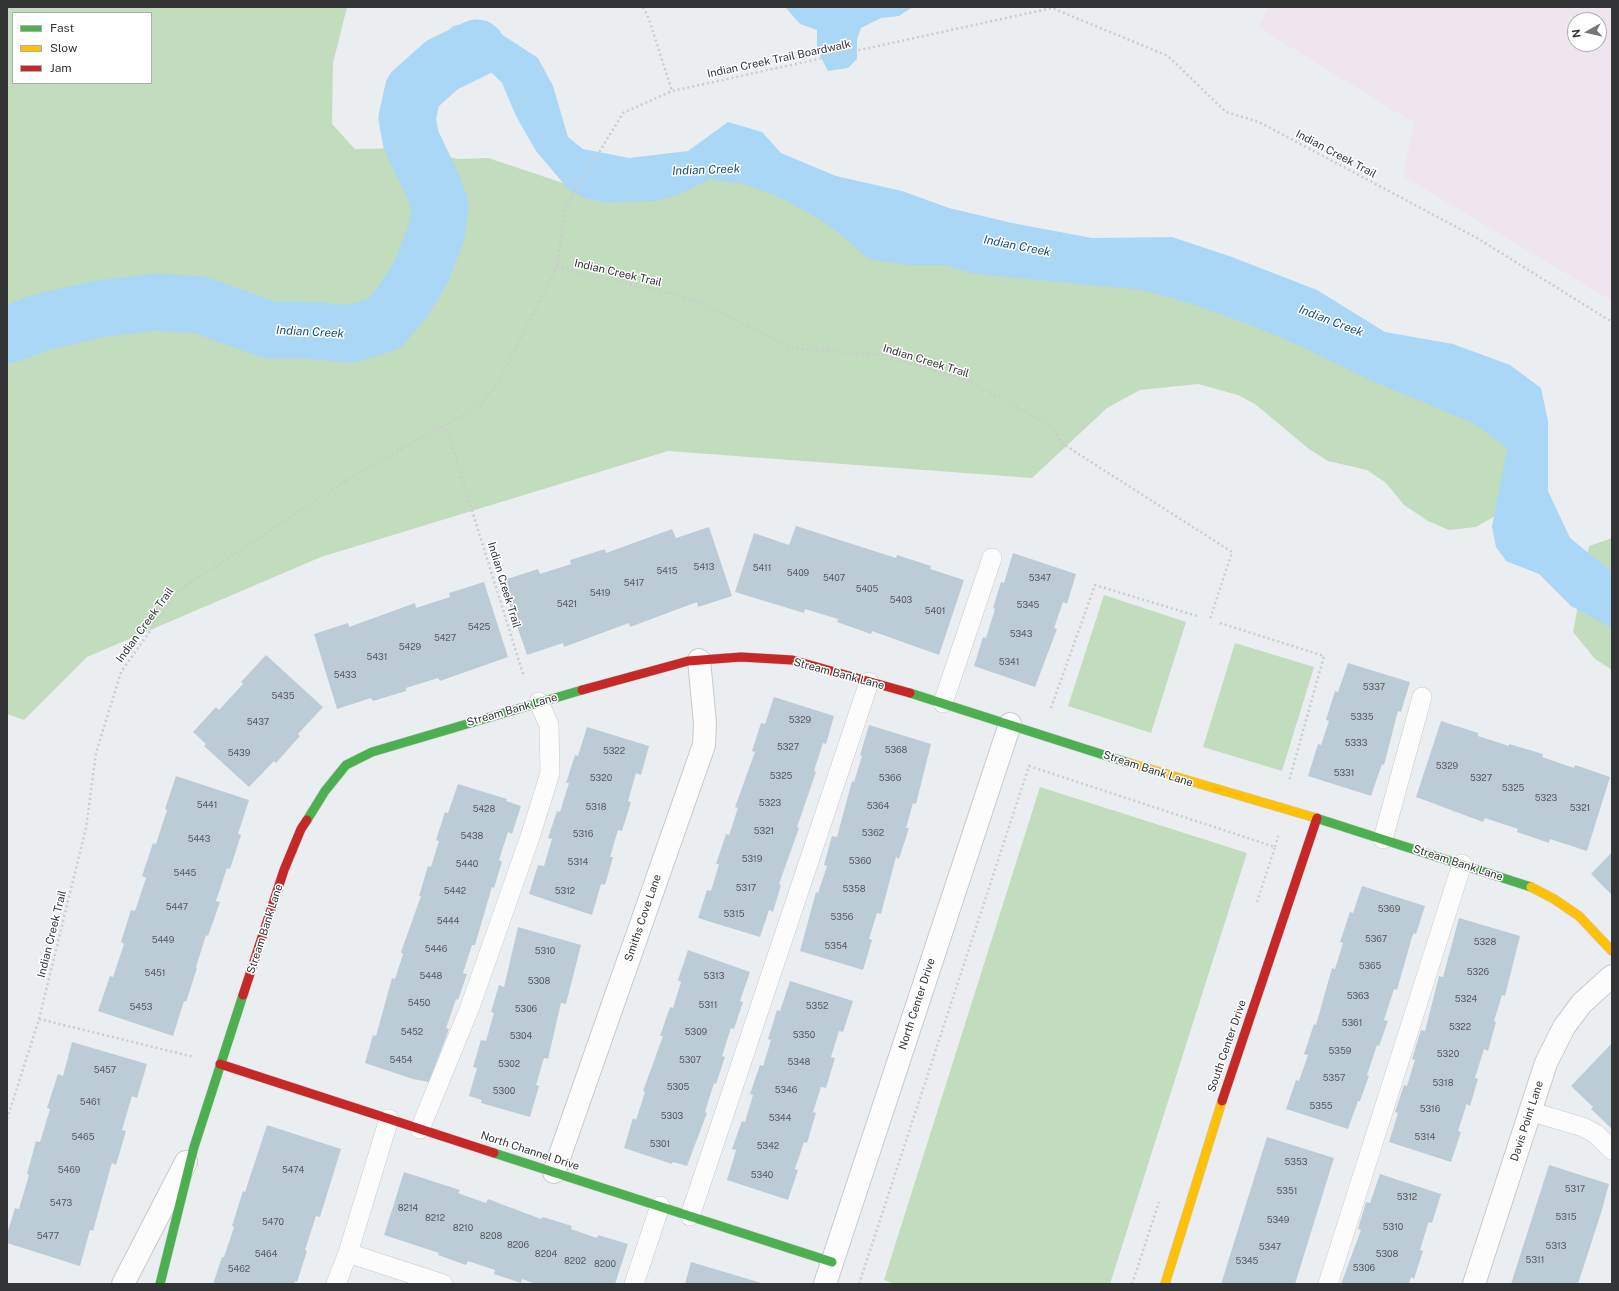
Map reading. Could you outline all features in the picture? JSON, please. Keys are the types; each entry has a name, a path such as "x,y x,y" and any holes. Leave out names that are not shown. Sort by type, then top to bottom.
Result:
{"street":[{"name":"Stream Bank Lane","path":"160,1284 194,1147 284,870 301,829 325,790 346,765 372,752 539,702 688,661 741,657 792,660 943,703 1162,774 1317,818 1526,885 1554,899 1579,916 1612,950"},
{"name":"Smiths Cove Lane","path":"554,1172 704,745 705,723 699,660"},
{"name":"North Center Drive","path":"825,1284 1010,724"},
{"name":"South Center Drive","path":"1165,1284 1224,1093 1317,818"},
{"name":"Davis Point Lane","path":"1474,1284 1529,1111 1546,1063 1564,1027 1582,1004 1612,976"},
{"name":"North Channel Drive","path":"220,1064 832,1262"},
{"name":"Stream Bank Lane","path":"123,1284 194,1147"}],"lane":[{"path":"943,703 992,558"},
{"path":"690,1216 869,682"},
{"path":"1383,839 1422,697"},
{"path":"420,1129 470,1007 531,834 550,773 549,725 539,702"},
{"path":"1328,1284 1462,864"},
{"path":"1529,1111 1582,1127 1596,1134 1612,1150"},
{"path":"336,1284 348,1253 389,1119"},
{"path":"634,1284 660,1206"},
{"path":"348,1253 443,1284"}],"path":[{"path":"643,7 672,91"},
{"name":"Indian Creek Trail Boardwalk","path":"565,208 623,113 672,91 1041,9 1052,8"},
{"name":"Indian Creek Trail","path":"1052,8 1168,56 1226,112 1259,122 1470,234 1612,322"},
{"name":"Indian Creek Trail","path":"7,1119 39,1019 86,828 96,753 121,672 179,590 360,472 479,406 496,386 557,267 565,208"},
{"name":"Indian Creek Trail","path":"557,267 693,300 792,348 883,355 966,380 1050,425 1063,444 1232,552 1210,619"},
{"name":"Indian Creek Trail","path":"445,424 526,682 539,702"},
{"path":"859,1284 1029,766 1094,585 1197,616"},
{"path":"1220,623 1324,656 1288,784"},
{"path":"999,757 1275,847 1255,907"},
{"path":"39,1019 220,1064"},
{"path":"1132,1284 1159,1201"}],"shaded area":[{"path":"1269,7 1612,7 1612,301 1403,176 1414,123 1258,27"}],"green space":[{"path":"7,7 347,7 333,63 332,124 355,149 410,148 458,159 488,158 563,183 739,167 1043,251 1515,403 1502,512 1476,527 1449,530 1428,521 1404,505 1386,483 1367,470 1328,461 1309,449 1255,404 1238,395 1198,384 1140,390 1107,408 1032,478 668,451 321,557 87,657 24,720 7,714"},
{"path":"1612,538 1612,670 1595,659 1573,632 1589,546"},
{"path":"1104,595 1186,622 1151,733 1068,706"},
{"path":"1235,643 1314,667 1282,771 1203,747"},
{"path":"1040,787 1247,853 1110,1284 895,1284 884,1280"}],"water":[{"path":"785,7 913,7 899,16 881,18 861,28 857,40 857,59 848,68 828,71 817,50 817,30 800,24"},
{"path":"481,21 538,58 553,86 568,137 583,149 629,158 688,151 728,122 762,132 781,153 836,176 902,191 949,208 1012,223 1092,238 1172,237 1232,257 1317,290 1385,332 1453,344 1510,365 1541,388 1548,421 1548,491 1570,538 1612,572 1612,628 1571,606 1539,574 1506,561 1496,547 1492,527 1507,448 1473,423 1374,382 1300,346 1248,324 1195,305 1143,290 975,274 944,265 906,265 868,259 844,237 819,219 779,197 743,184 710,179 677,195 656,201 606,203 585,198 569,190 536,151 516,116 502,83 483,64 470,67 432,103 400,82 453,26"}],"building":[{"path":"796,526 896,558 897,555 931,566 930,569 964,580 939,655 872,631 871,634 837,622 838,619 805,609 804,613 735,592 754,533 789,545"},
{"path":"709,527 732,596 698,607 697,602 630,627 629,623 564,647 563,643 527,655 507,597 509,596 504,580 538,569 540,574 571,564 570,560 605,549 606,553 672,529 676,538"},
{"path":"1013,553 1076,574 1067,604 1063,602 1054,628 1057,629 1035,687 974,666 983,637 986,638 1001,582 1004,583"},
{"path":"484,582 508,657 440,681 438,678 406,688 406,691 373,701 371,698 337,709 314,634 348,623 349,627 415,603 416,608 450,597 449,593"},
{"path":"266,655 323,707 298,734 300,736 276,763 274,761 249,787 204,746 206,744 193,732 216,707 219,710 243,684 241,682"},
{"path":"1348,663 1410,682 1401,712 1398,711 1384,765 1382,764 1371,796 1308,776 1318,744 1321,745 1329,721 1326,720 1335,691 1338,692"},
{"path":"774,697 834,716 826,744 823,743 814,771 816,772 797,827 799,828 779,884 781,885 773,912 769,910 760,937 698,918 707,890 711,891 719,864 716,864 726,834 729,835 738,808 735,807 755,752 752,751 761,723 765,724"},
{"path":"1441,721 1478,733 1478,736 1509,746 1509,744 1543,754 1542,757 1574,768 1575,765 1610,777 1587,851 1550,839 1549,843 1517,832 1518,829 1485,818 1483,822 1416,797"},
{"path":"869,725 931,744 916,804 913,803 906,828 909,828 899,859 896,857 881,914 877,913 869,939 872,940 863,970 800,951 816,892 818,893 827,866 824,865 832,836 837,837 852,781 854,782 862,756 860,755"},
{"path":"587,727 649,746 641,775 636,773 628,801 631,802 622,831 618,830 610,857 613,857 605,885 601,884 592,915 529,894 538,865 544,866 552,839 548,838 557,811 560,812 569,783 566,783 575,755 578,756"},
{"path":"176,776 249,800 238,834 241,835 230,869 227,868 216,901 220,902 208,936 206,935 186,1002 184,1001 173,1036 98,1011 110,976 113,977 124,944 121,942 131,910 135,911 146,878 142,876 153,843 156,844 167,810 165,809"},
{"path":"458,784 507,799 506,801 521,806 512,834 508,832 499,860 502,862 494,888 492,887 475,945 472,945 463,973 467,974 458,1000 456,999 446,1028 449,1029 429,1082 413,1079 365,1063 373,1035 376,1036 392,978 395,979 403,954 401,952 421,896 419,896 428,866 431,867 439,841 436,840 445,812 448,813"},
{"path":"1612,852 1612,895 1591,874"},
{"path":"1362,886 1425,906 1416,934 1414,933 1412,937 1397,990 1394,989 1384,1020 1388,1021 1379,1046 1377,1045 1367,1075 1369,1076 1348,1129 1286,1109 1296,1080 1299,1081 1308,1055 1304,1054 1314,1024 1316,1025 1332,968 1335,969 1343,943 1340,942 1350,912 1353,913"},
{"path":"1459,918 1520,936 1505,996 1502,995 1494,1021 1496,1022 1488,1051 1484,1049 1475,1078 1478,1079 1470,1106 1466,1104 1458,1131 1461,1132 1451,1162 1389,1142 1398,1113 1395,1112 1404,1085 1407,1086 1415,1060 1412,1059 1421,1030 1425,1031 1439,976 1443,977"},
{"path":"518,927 581,945 566,1004 561,1003 548,1059 544,1058 536,1085 539,1086 530,1117 481,1103 482,1100 469,1096 477,1068 473,1067 481,1040 486,1041 494,1013 491,1012 499,985 504,987"},
{"path":"688,950 750,972 740,1001 743,1002 734,1029 731,1028 722,1056 725,1057 716,1084 714,1083 705,1112 707,1113 687,1166 673,1162 672,1164 624,1148 633,1118 636,1120 645,1092 643,1091 663,1036 660,1036 670,1007 673,1008 681,982 678,980"},
{"path":"790,981 853,1001 843,1032 839,1031 831,1057 835,1058 826,1088 821,1087 813,1112 816,1113 807,1143 804,1142 795,1169 798,1170 788,1200 727,1180 736,1150 732,1149 742,1121 745,1122 753,1095 750,1094 760,1065 763,1066 771,1040 768,1039 777,1010 780,1011"},
{"path":"72,1042 147,1064 137,1098 132,1096 122,1130 126,1131 116,1165 112,1163 93,1231 90,1230 80,1266 7,1243 7,1234 15,1208 19,1209 29,1175 27,1174 36,1141 40,1142 50,1109 47,1108 58,1074 63,1076"},
{"path":"1612,1043 1612,1129 1591,1109 1593,1107 1571,1086"},
{"path":"267,1125 341,1149 320,1217 316,1216 297,1282 295,1281 294,1284 213,1284 222,1257 224,1257 234,1227 232,1226 243,1191 245,1192"},
{"path":"1267,1137 1334,1158 1295,1284 1221,1284"},
{"path":"1549,1165 1609,1184 1601,1213 1578,1284 1511,1284"},
{"path":"404,1172 460,1190 458,1193 486,1203 488,1199 541,1219 543,1217 572,1226 571,1229 597,1238 598,1235 628,1244 615,1284 536,1284 522,1279 521,1283 494,1274 495,1270 468,1261 466,1265 438,1255 439,1253 384,1235"},
{"path":"1380,1174 1441,1194 1432,1223 1429,1222 1428,1224 1420,1250 1423,1251 1414,1279 1411,1277 1409,1284 1341,1284 1361,1230 1358,1229 1366,1202 1370,1203"},
{"path":"691,1262 765,1284 685,1284"}],"waterway":[{"name":"Indian Creek","path":"7,335 42,322 99,309 155,302 200,305 270,330 308,330 351,334 384,324 403,301 422,270 437,231 440,205 433,186 411,140 407,118 413,91 442,65 477,48"}],"traffic: fast":[{"path":"307,820 325,791 346,765 372,752 582,690"},
{"path":"910,693 1129,763"},
{"path":"1316,818 1531,887"},
{"path":"160,1284 194,1147 243,995"},
{"path":"494,1153 832,1262"}],"traffic: slow":[{"path":"1129,763 1316,818"},
{"path":"1531,887 1554,899 1579,916 1612,951"},
{"path":"1165,1284 1222,1101"}],"traffic: jam":[{"path":"582,690 688,661 741,657 792,660 910,693"},
{"path":"1222,1101 1317,818"},
{"path":"243,995 284,870 301,829 307,820"},
{"path":"220,1064 494,1153"}]}
